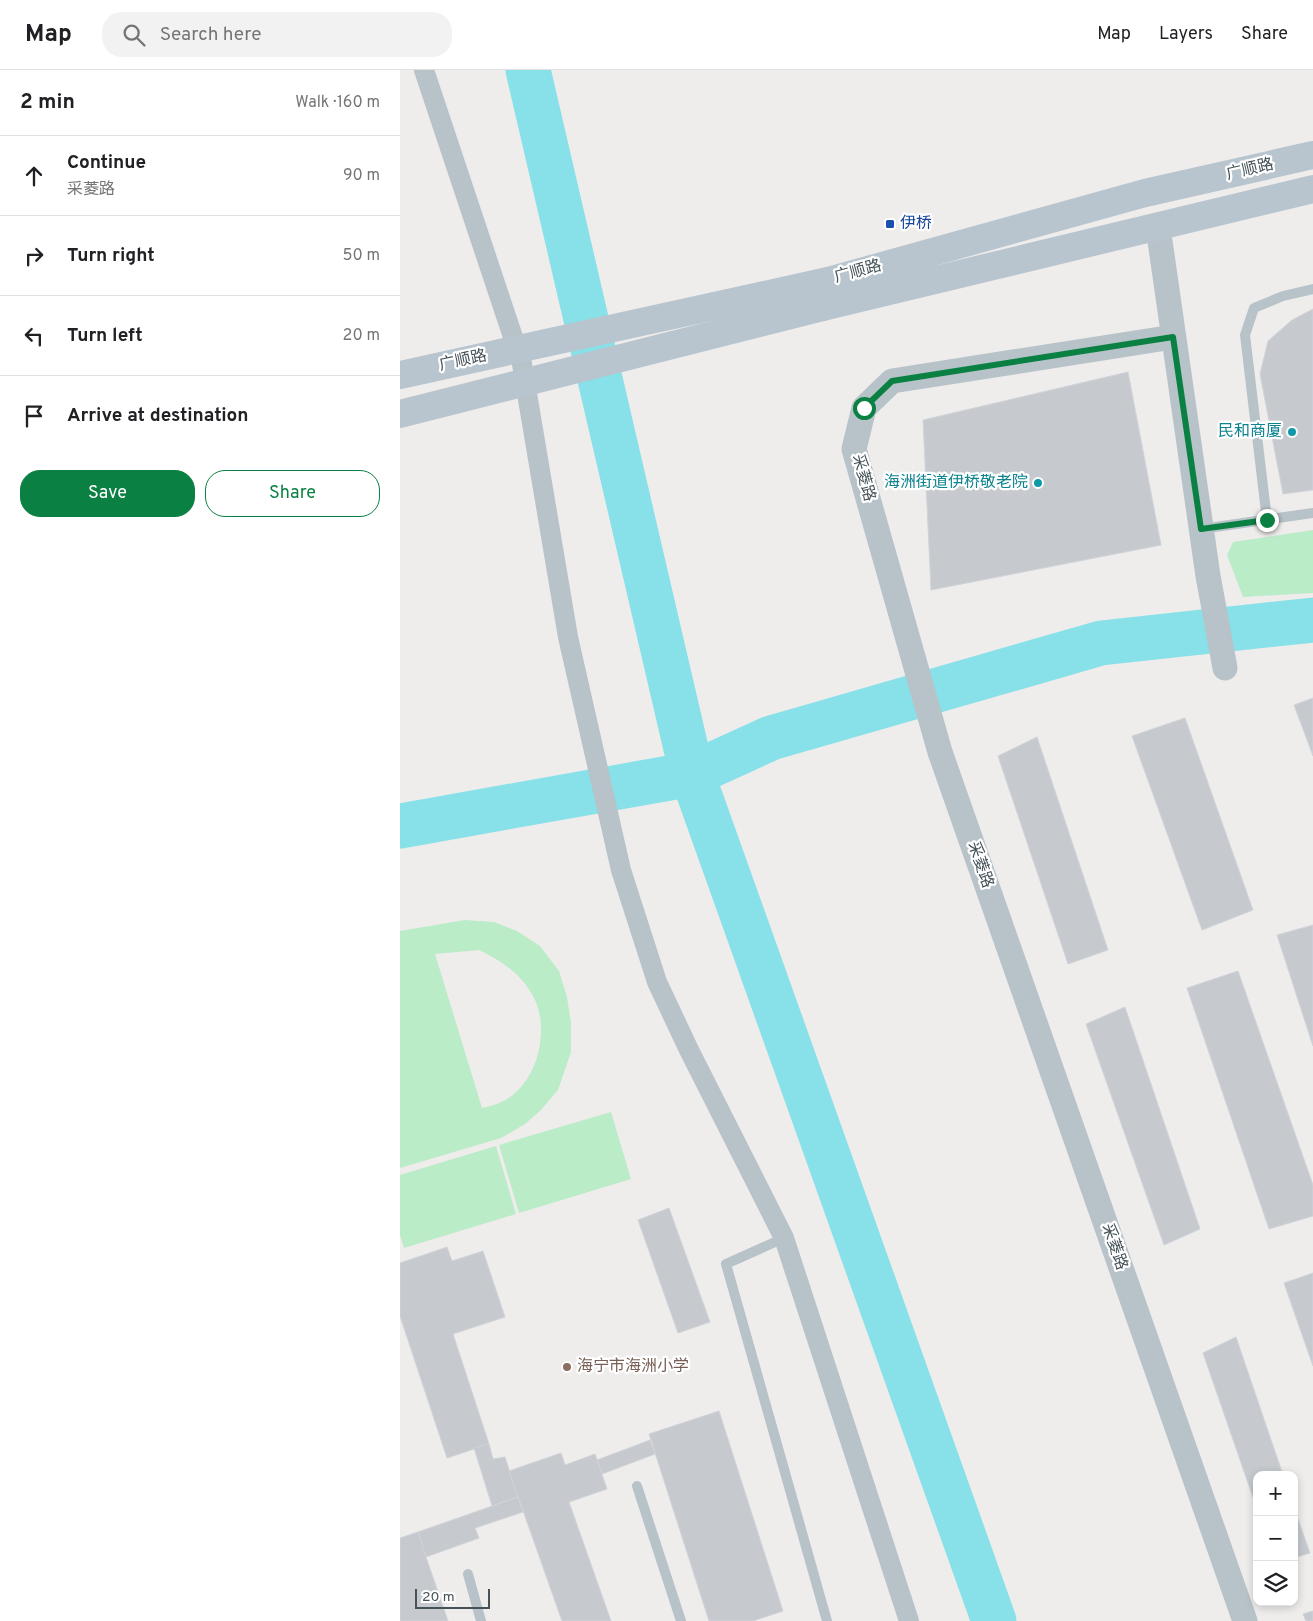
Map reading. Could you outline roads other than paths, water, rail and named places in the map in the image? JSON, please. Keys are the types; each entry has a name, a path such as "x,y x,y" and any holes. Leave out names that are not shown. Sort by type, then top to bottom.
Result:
{"main road":[{"name":"广顺路","path":"400,375 828,281 1145,193 1313,155"},
{"name":"广顺路","path":"400,414 823,307 1313,189"}],"street":[{"path":"424,70 522,364 568,637 621,870 657,982 689,1050 784,1238 909,1621"},
{"path":"1158,227 1208,576 1225,668"},
{"name":"采菱路","path":"1173,337 892,381 864,408 854,449 940,752 1245,1621"}],"lane":[{"path":"1267,520 1245,335 1254,308 1283,296 1313,289"},
{"path":"1201,529 1313,513"},
{"path":"784,1238 726,1264 827,1621"},
{"path":"637,1486 681,1621"},
{"path":"468,1574 482,1621"}],"waterway":[{"path":"528,70 692,774 994,1621"},
{"path":"400,826 692,774 771,738 1101,643 1313,620"}],"place":[{"name":"伊桥","path":"890,224"},
{"name":"民和商厦","path":"1292,432"},
{"name":"海洲街道伊桥敬老院","path":"1038,483"},
{"name":"海宁市海洲小学","path":"567,1367"}]}
